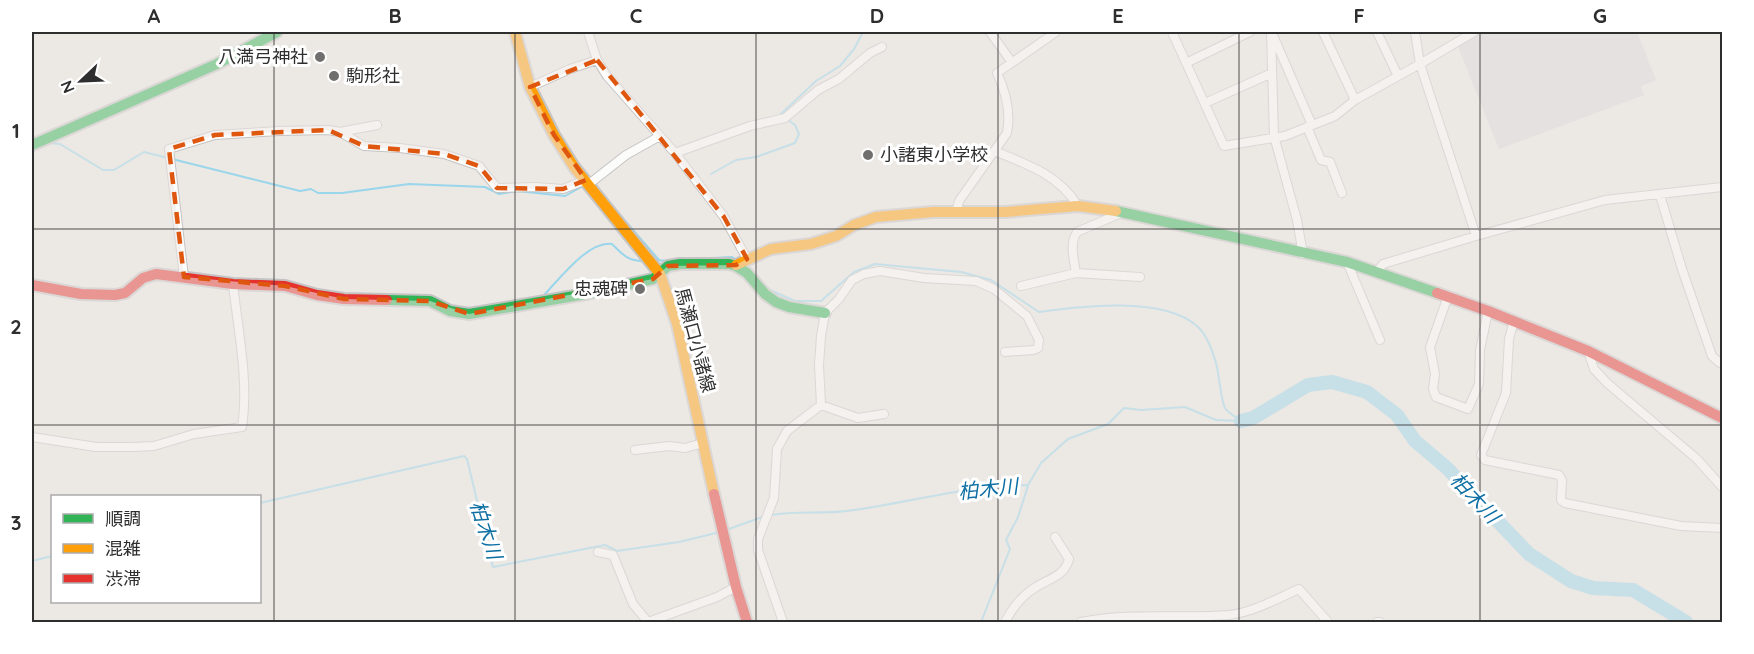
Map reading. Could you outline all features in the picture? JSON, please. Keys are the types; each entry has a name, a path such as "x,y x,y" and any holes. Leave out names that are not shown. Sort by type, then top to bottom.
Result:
{"street":[{"path":"32,145 217,64 277,32"},
{"name":"馬瀬口小諸線","path":"515,32 530,87 554,135 574,167 660,274 677,324 736,587 747,622"},
{"path":"588,32 597,60 607,76 675,153 724,217 747,259"},
{"path":"990,32 1011,61"},
{"path":"956,213 959,201 1007,133 1010,121 1005,95 997,73 1055,32"},
{"path":"1172,32 1224,146 1285,136 1335,116 1355,100 1420,64 1468,33"},
{"path":"1186,63 1250,32"},
{"path":"1271,32 1274,136 1297,220 1303,254"},
{"path":"1271,32 1310,126 1321,160 1330,162 1342,193"},
{"path":"1323,32 1355,100"},
{"path":"1377,32 1398,76"},
{"path":"1416,32 1420,64 1476,236"},
{"path":"675,153 750,126 785,118 818,90 838,79 870,53 882,47"},
{"path":"530,87 597,60"},
{"path":"1205,103 1272,73"},
{"path":"184,277 170,149 215,135 299,130 340,132 377,125"},
{"path":"340,132 363,147 400,148 444,154 479,166 497,188 563,189 588,182 626,155 660,136"},
{"path":"994,151 1047,174 1070,193 1078,206"},
{"path":"1377,272 1383,264 1605,200 1722,187"},
{"path":"1660,195 1682,269 1712,356 1722,363"},
{"path":"32,285 81,294 115,295 125,293 143,278 156,274 233,284 285,286 317,295 344,299 430,302 450,311 469,314 586,294 653,279 668,266 680,264 736,265 771,249 811,244 836,236 854,225 876,217 1005,212 1078,206 1108,209 1347,262 1488,311 1588,351 1722,418"},
{"path":"1076,273 1072,247 1074,235 1121,213"},
{"path":"1347,262 1380,340"},
{"path":"736,265 747,272 771,299 784,305 825,313"},
{"path":"821,405 819,365 825,313 839,299 852,280 864,274 880,271 924,278 976,281 994,289 1028,316 1039,340 1038,348 1033,350 1005,352"},
{"path":"1021,286 1076,273 1140,277"},
{"path":"32,437 96,447 134,447 154,446 194,434 242,427 245,382 233,284"},
{"path":"1447,298 1430,347 1435,374 1433,389 1436,397 1468,409 1479,384 1480,350 1488,311"},
{"path":"1514,321 1509,339 1506,393 1481,455 1485,460 1559,475 1562,480 1561,500 1565,503 1682,526 1722,528"},
{"path":"1588,351 1594,369 1607,383 1697,459 1722,487"},
{"path":"821,405 858,418 884,414"},
{"path":"783,622 758,550 758,539 774,498 777,449 787,431 821,405"},
{"path":"635,450 669,446 685,448 703,443"},
{"path":"1005,622 1018,602 1034,587 1050,581 1067,565 1069,559 1055,537"},
{"path":"598,552 613,555 633,603 648,622 717,597 736,587"},
{"path":"1081,622 1144,616 1231,615 1258,608 1299,590 1328,622"}],"highlighted area":[{"path":"597,60 724,217 747,259 736,265 668,266 653,279 469,314 430,301 344,299 285,286 184,277 169,149 215,135 328,130 364,146 444,154 479,166 497,188 563,189 586,180 554,135 530,87"}],"shaded area":[{"path":"1478,32 1637,32 1656,80 1641,86 1644,95 1499,149 1457,44"}],"waterway":[{"path":"782,115 816,81 840,66 854,49 863,32"},
{"path":"711,174 736,160 756,157 795,143 799,134 795,125 787,119"},
{"path":"49,143 60,144 103,170 114,170 144,152 300,191 311,189 318,193 342,193 409,184 485,187 499,194 517,191 565,196 583,186"},
{"path":"594,185 659,260"},
{"path":"543,296 583,255 603,245 612,244 630,259 645,261"},
{"path":"696,259 732,257 737,260"},
{"path":"654,260 669,261"},
{"path":"757,277 770,290 795,301 821,301 854,272 875,264 961,272 991,280 1039,312 1098,306 1164,310 1182,317 1197,326 1204,334 1216,363 1225,408 1239,420"},
{"name":"柏木川","path":"1241,421 1253,418 1308,385 1332,382 1367,392 1397,415 1415,441 1447,468 1529,554 1571,581 1593,588 1633,590 1686,622"},
{"name":"柏木川","path":"771,515 844,511 984,488 1028,485 1041,463 1068,439 1108,424 1124,408 1141,410 1185,407 1216,420 1241,421"},
{"name":"柏木川","path":"261,503 464,456 467,459 493,567 605,545 617,551 679,542 720,532"},
{"path":"981,622 1010,549 1006,540 1018,517 1028,486"},
{"name":"柏木川","path":"726,530 765,516"},
{"name":"柏木川","path":"32,561 51,556"}],"traffic: fast":[{"path":"32,145 217,64 277,32"},
{"path":"1116,211 1347,262 1437,293"},
{"path":"387,300 430,301 450,311 469,314 586,294 653,279 668,266 729,264 747,273 765,294 776,302 789,307 825,313"}],"traffic: slow":[{"path":"515,32 530,87 554,135 574,167 660,274 677,324 714,494"},
{"path":"736,265 771,249 811,244 836,236 854,225 876,217 933,212 1005,212 1078,206 1116,211"}],"traffic: jam":[{"path":"32,285 81,294 115,295 125,293 143,278 156,274 233,284 285,286 317,295 344,299 387,300"},
{"path":"1437,293 1588,351 1722,418"},
{"path":"714,494 736,587 747,622"}],"place":[{"name":"八満弓神社","path":"320,57"},
{"name":"駒形社","path":"334,76"},
{"name":"小諸東小学校","path":"868,155"},
{"name":"忠魂碑","path":"640,289"}]}
